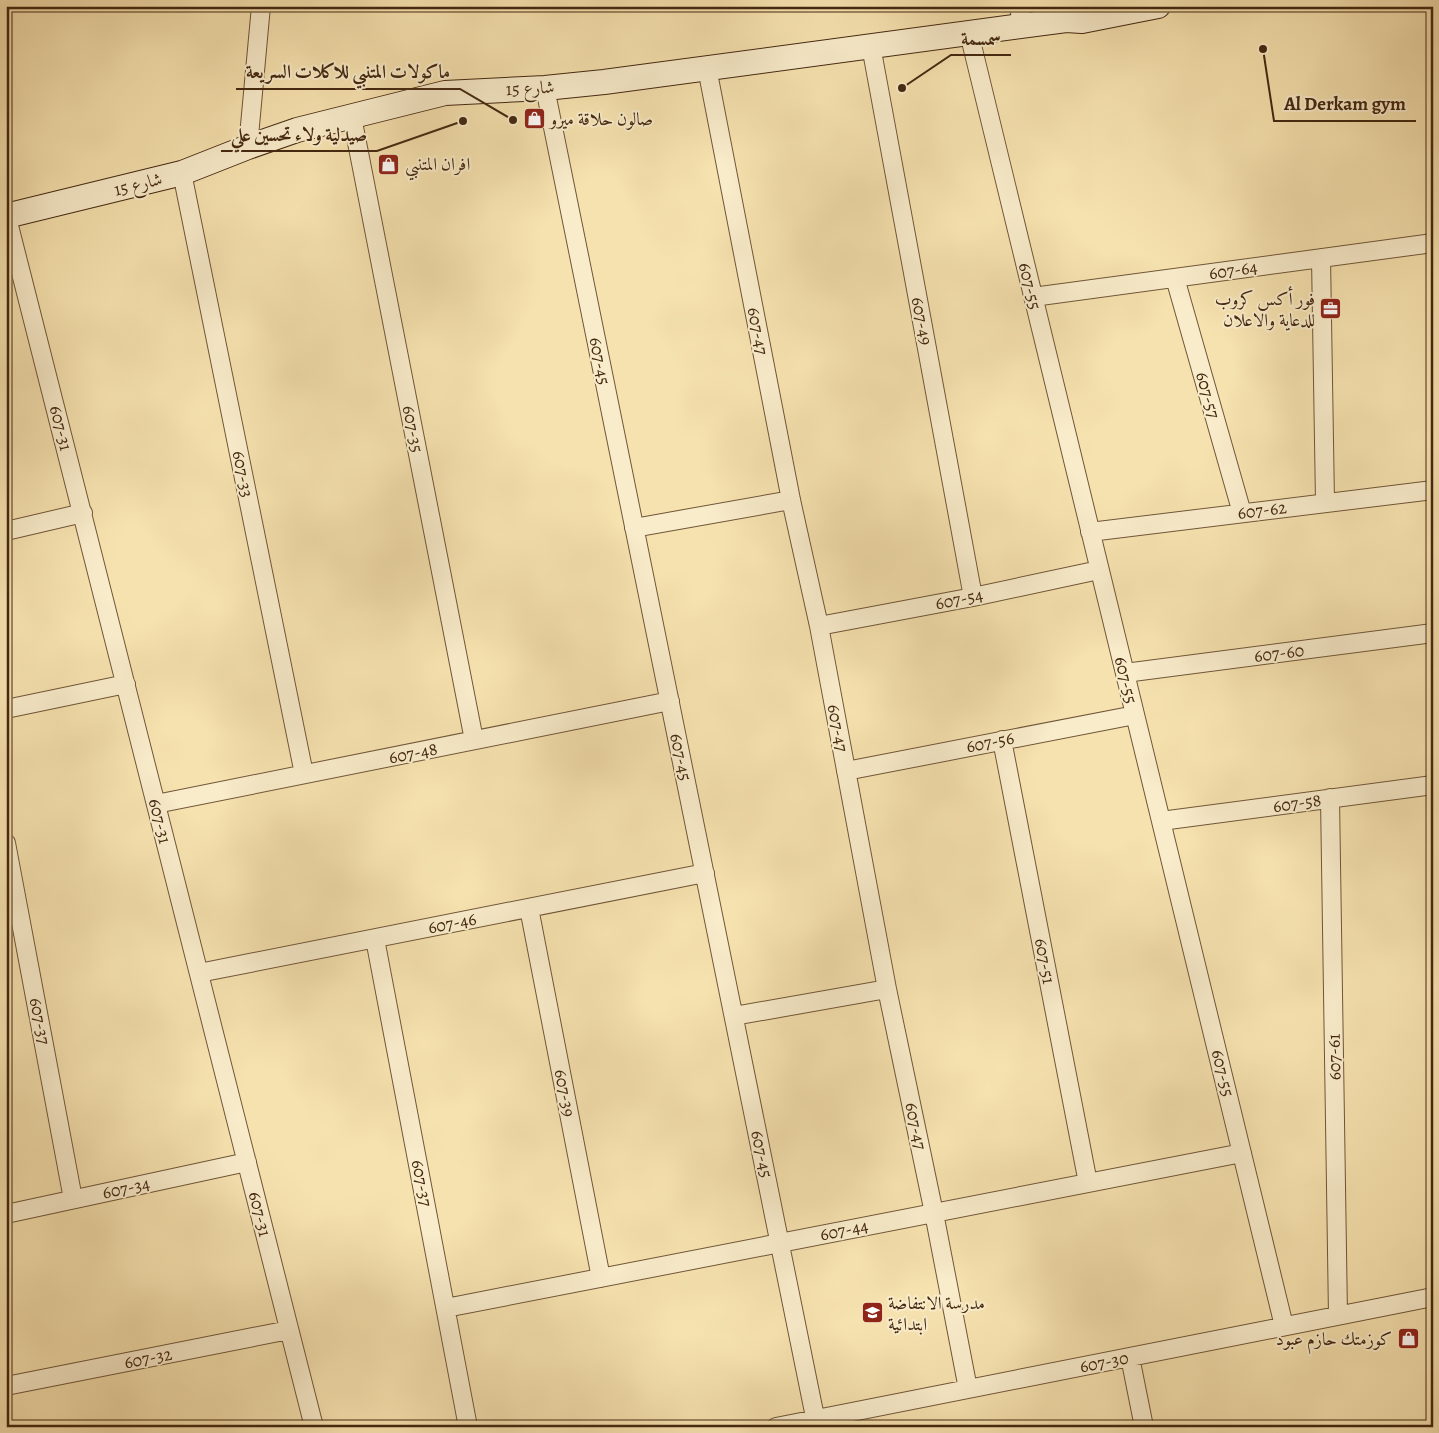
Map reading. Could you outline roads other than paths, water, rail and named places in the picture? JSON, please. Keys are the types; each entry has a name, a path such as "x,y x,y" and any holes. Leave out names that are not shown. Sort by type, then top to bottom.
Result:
{"street":[{"path":"248,147 261,6"},
{"name":"شارع 15","path":"1066,20 1080,12 1113,6"},
{"name":"شارع 15","path":"7,215 182,173 297,130 445,93 545,88 969,33 1020,16 1082,21 1158,6"},
{"name":"607-55","path":"969,33 1284,1326"},
{"name":"607-49","path":"871,46 973,596"},
{"name":"607-47","path":"706,68 791,500 819,626 887,989 934,1213 968,1389"},
{"name":"607-45","path":"545,88 817,1423"},
{"name":"607-35","path":"352,117 474,740"},
{"name":"607-33","path":"182,173 304,774"},
{"name":"607-31","path":"7,215 314,1427"},
{"name":"607-64","path":"1033,297 1433,243"},
{"path":"1320,258 1326,502"},
{"name":"607-57","path":"1175,278 1242,513"},
{"name":"607-62","path":"1090,532 1433,490"},
{"path":"634,528 791,500"},
{"path":"6,531 83,513"},
{"name":"607-54","path":"819,626 1099,570"},
{"name":"607-60","path":"1125,673 1433,633"},
{"path":"6,709 126,684"},
{"name":"607-48","path":"156,804 670,702"},
{"name":"607-56","path":"846,771 1135,714"},
{"name":"607-51","path":"1002,740 1088,1183"},
{"name":"607-58","path":"1161,821 1433,785"},
{"name":"607-61","path":"1330,798 1338,1316"},
{"name":"607-37","path":"6,843 74,1199"},
{"name":"607-46","path":"199,973 705,873"},
{"name":"607-39","path":"529,908 601,1278"},
{"name":"607-37","path":"375,938 468,1427"},
{"path":"734,1016 887,989"},
{"name":"607-44","path":"446,1308 1242,1153"},
{"name":"607-34","path":"6,1214 247,1162"},
{"name":"607-30","path":"776,1427 817,1423 968,1389 1433,1297"},
{"name":"607-32","path":"6,1386 289,1330"},
{"path":"1130,1357 1144,1427"}],"place":[{"name":"Al Derkam gym","path":"1263,49"},
{"name":"سمسمة","path":"902,88"},
{"name":"صالون حلاقة ميرو","path":"534,119"},
{"name":"ماكولات المتنبي للاكلات السريعة","path":"513,120"},
{"name":"صيدلية ولاء تحسين علي","path":"463,121"},
{"name":"افران المتنبي","path":"389,164"},
{"name":"فور أكس كروب للدعاية والاعلان","path":"1331,309"},
{"name":"مدرسة الانتفاضة ابتدائية","path":"872,1313"},
{"name":"كوزمتك حازم عبود","path":"1408,1339"}]}
